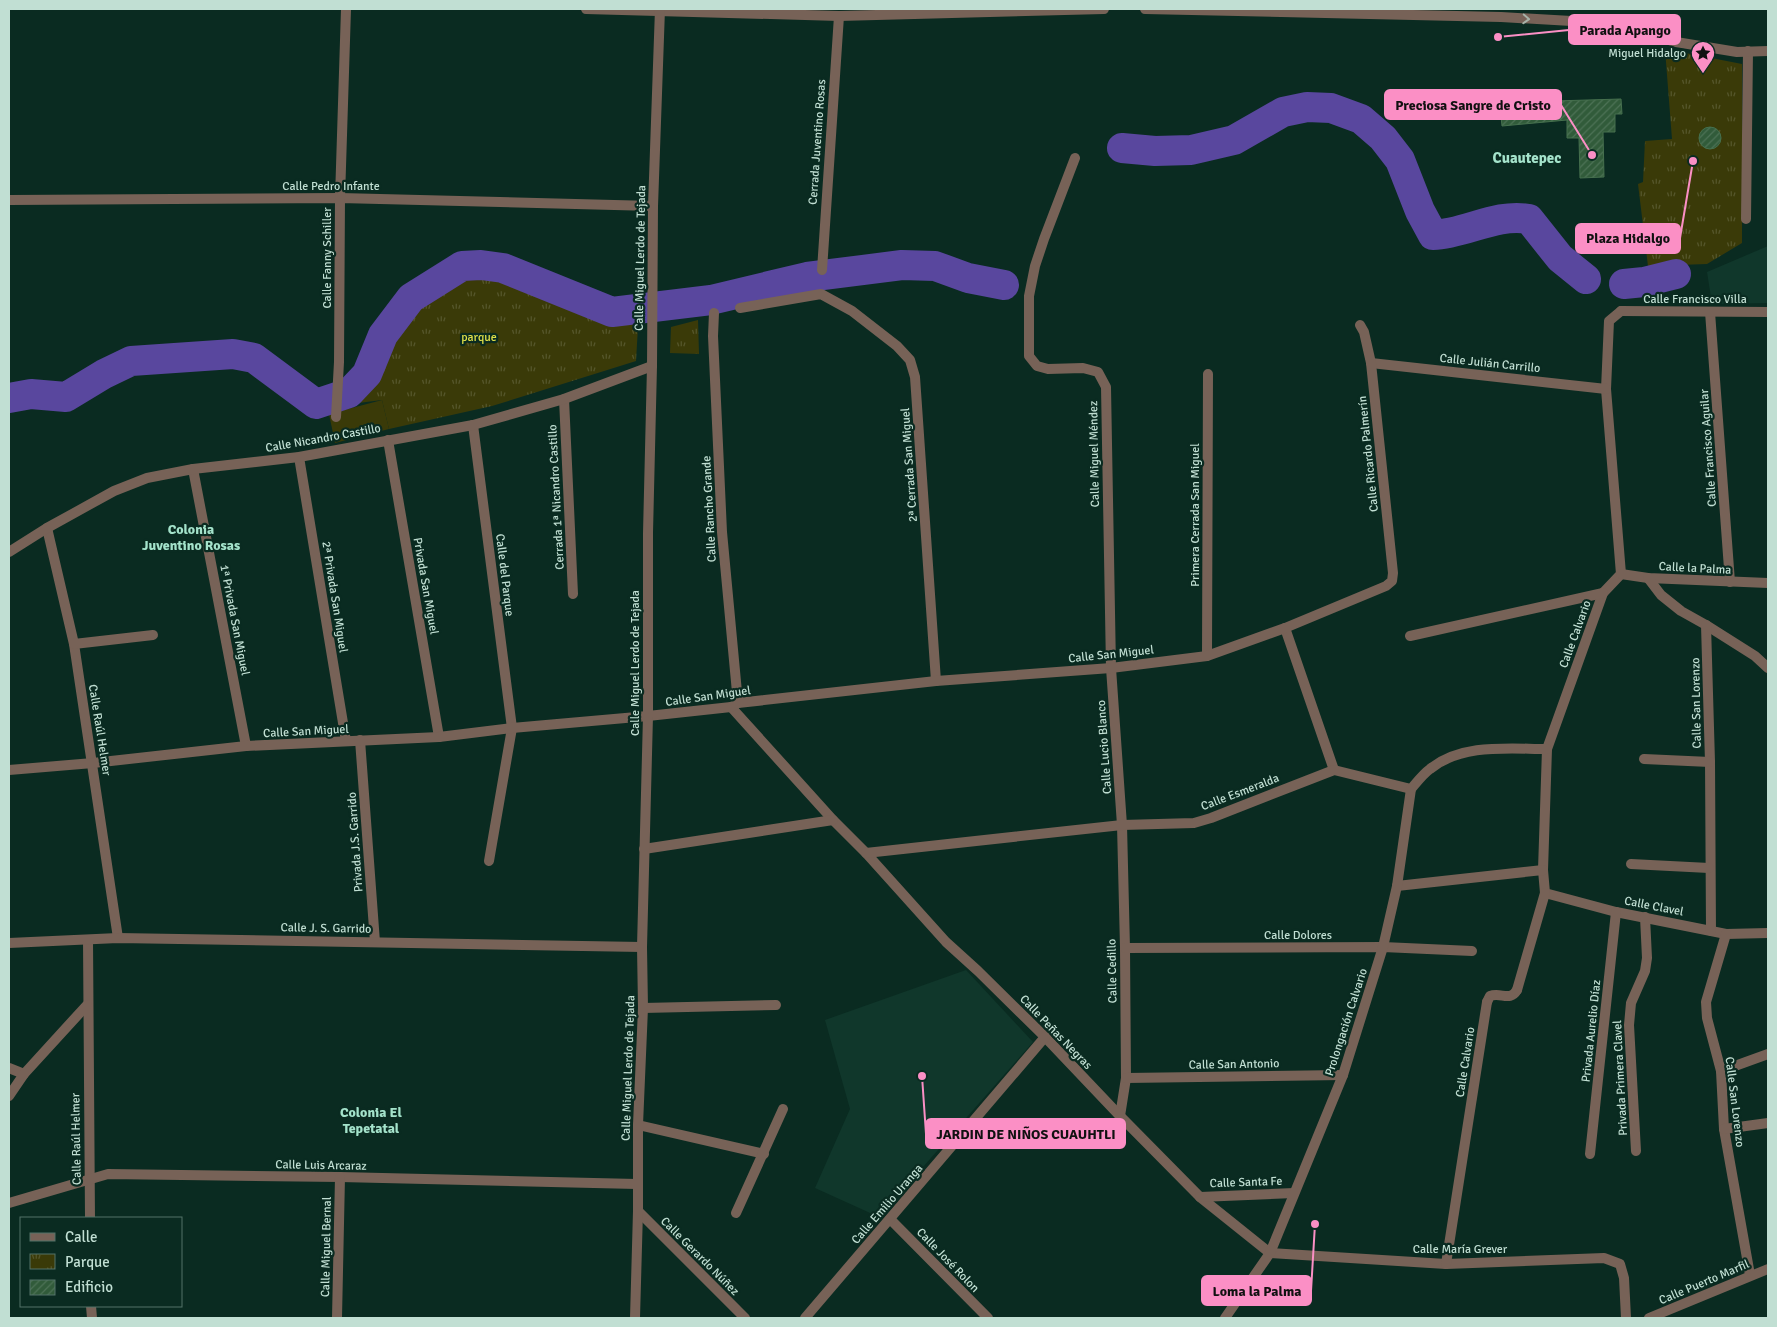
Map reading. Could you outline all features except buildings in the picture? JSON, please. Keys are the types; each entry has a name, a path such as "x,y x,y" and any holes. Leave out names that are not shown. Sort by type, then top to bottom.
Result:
{"street":[{"name":"Calle Fanny Schiller","path":"336,417 339,387 340,198 346,9"},
{"path":"586,9 839,16 1104,9"},
{"path":"1145,9 1501,13 1606,22 1676,42 1737,52 1768,51"},
{"name":"Calle Miguel Lerdo de Tejada","path":"634,1318 638,1211 638,1125 643,1008 642,947 648,716 652,206 660,10"},
{"name":"Cerrada Juventino Rosas","path":"822,270 839,16"},
{"path":"1746,219 1748,51"},
{"name":"Calle Miguel Méndez","path":"1075,158 1035,266 1029,296 1029,356 1037,366 1048,369 1083,368 1098,372 1106,387 1111,668"},
{"name":"Calle Pedro Infante","path":"9,200 340,198 652,206"},
{"name":"2ª Cerrada San Miguel","path":"740,308 821,294 852,310 897,346 910,360 915,377 936,680"},
{"name":"Calle Francisco Villa","path":"1606,389 1609,321 1621,311 1768,312"},
{"name":"Calle Francisco Aguilar","path":"1710,312 1730,582"},
{"name":"Calle Rancho Grande","path":"714,313 722,532 734,705"},
{"name":"Calle Ricardo Palmerín","path":"1360,325 1364,332 1371,363 1393,573 1392,581"},
{"name":"Calle Julián Carrillo","path":"1371,363 1606,389"},
{"name":"Calle Nicandro Castillo","path":"9,552 47,528 114,491 146,478 193,469 299,456 473,425 564,399 652,366"},
{"name":"Primera Cerrada San Miguel","path":"1207,656 1208,374"},
{"path":"1606,389 1621,574"},
{"name":"Cerrada 1ª Nicandro Castillo","path":"564,399 573,594"},
{"name":"Calle del Parque","path":"473,425 512,728 489,861"},
{"name":"Privada San Miguel","path":"388,440 439,737"},
{"name":"2ª Privada San Miguel","path":"299,456 346,741"},
{"name":"1ª Privada San Miguel","path":"193,469 246,746"},
{"name":"Calle Raúl Helmer","path":"47,528 74,644 118,938"},
{"name":"Calle la Palma","path":"1621,574 1648,578 1768,584"},
{"name":"Calle Calvario","path":"1446,1264 1487,1002 1490,996 1497,994 1509,998 1514,996 1517,990 1544,888 1547,749 1603,593 1621,574"},
{"path":"1648,578 1661,595 1681,611 1755,656 1768,668"},
{"name":"Calle San Miguel","path":"9,770 246,746 439,737 512,728 648,716 936,680 1111,668 1207,656 1285,628 1386,586 1392,581"},
{"path":"1410,636 1603,593"},
{"name":"Calle San Lorenzo","path":"1706,625 1710,762 1711,931"},
{"path":"1285,628 1334,770 1411,789 1430,768 1447,759 1467,752 1487,749 1547,749"},
{"path":"74,644 153,635"},
{"name":"Calle Lucio Blanco","path":"1111,668 1122,825"},
{"name":"Calle Peñas Negras","path":"734,705 833,820 946,942 1045,1037 1200,1197 1270,1253"},
{"name":"Privada J.S. Garrido","path":"360,740 375,942"},
{"path":"1644,759 1710,762"},
{"name":"Calle Esmeralda","path":"866,854 1122,825 1194,823 1334,770"},
{"name":"Prolongación Calvario","path":"1225,1318 1270,1253 1343,1075 1383,947 1397,886 1411,789"},
{"path":"644,849 833,820"},
{"name":"Calle Cedillo","path":"1120,1116 1126,1078 1122,825"},
{"path":"1631,864 1710,868"},
{"path":"1397,886 1543,870"},
{"name":"Calle Clavel","path":"1544,888 1616,912 1726,934 1768,933"},
{"name":"Privada Aurelio Díaz","path":"1590,1154 1616,912"},
{"name":"Privada Primera Clavel","path":"1636,1151 1629,1025 1630,1003 1645,971 1648,958 1645,917"},
{"name":"Calle San Lorenzo","path":"1726,934 1706,1002 1707,1018 1721,1071 1724,1129 1750,1275"},
{"name":"Calle J. S. Garrido","path":"9,943 118,938 642,947"},
{"name":"Calle Raúl Helmer","path":"88,940 90,1217"},
{"name":"Calle Dolores","path":"1125,948 1383,947 1472,951"},
{"path":"9,1096 24,1074 88,1004"},
{"path":"643,1008 776,1005"},
{"name":"Calle Emilio Uranga","path":"805,1318 1045,1037"},
{"path":"1721,1071 1768,1054"},
{"path":"9,1068 24,1074"},
{"name":"Calle San Antonio","path":"1126,1078 1343,1075"},
{"path":"736,1213 783,1109"},
{"path":"1724,1129 1768,1123"},
{"path":"638,1125 764,1154"},
{"name":"Calle Luis Arcaraz","path":"9,1203 108,1174 637,1184"},
{"name":"Calle Miguel Bernal","path":"337,1318 340,1177"},
{"name":"Calle Santa Fe","path":"1200,1197 1294,1193"},
{"name":"Calle Gerardo Núñez","path":"638,1211 745,1318"},
{"name":"Calle José Rolon","path":"890,1219 988,1318"},
{"name":"Calle María Grever","path":"1270,1253 1446,1264 1604,1258 1620,1264 1624,1278 1626,1318"},
{"name":"Calle Puerto Marfil","path":"1649,1318 1768,1269"}],"shaded area":[{"path":"1768,246 1768,303 1712,304 1707,272"},
{"path":"966,970 1033,1042 879,1217 815,1188 850,1109 825,1020"}],"green space":[{"path":"1665,49 1742,64 1742,243 1707,264 1648,266 1638,184 1643,182 1645,141 1672,139"},
{"name":"parque","path":"481,265 503,268 612,312 639,309 636,361 492,406 389,429 382,400 350,404 349,393 367,374 383,335 411,298 462,266"},
{"path":"698,320 699,354 670,353 671,327"},
{"path":"382,400 389,429 335,443 329,414"}],"waterway":[{"path":"1122,148 1155,151 1191,150 1234,140 1283,112 1307,107 1331,108 1361,119 1383,138 1400,160 1420,211 1433,235 1445,234 1492,221 1516,218 1529,219 1560,258 1586,279"},
{"path":"9,398 31,394 66,397 104,374 131,361 233,354 254,358 316,404 349,393 367,374 383,335 411,298 462,266 481,265 503,268 612,312 711,300 807,277 902,265 935,266 968,278 1004,285"},
{"path":"1624,284 1644,282 1676,274"}],"place":[{"name":"Parada Apango","path":"1498,37"},
{"name":"Miguel Hidalgo","path":"1703,74"},
{"name":"Preciosa Sangre de Cristo","path":"1592,155"},
{"name":"Plaza Hidalgo","path":"1693,161"},
{"name":"JARDIN DE NIÑOS CUAUHTLI","path":"922,1076"},
{"name":"Loma la Palma","path":"1315,1224"}],"district":[{"name":"Cuautepec","path":"1527,158"},
{"name":"Colonia Juventino Rosas","path":"191,538"},
{"name":"Colonia El Tepetatal","path":"371,1120"}]}
